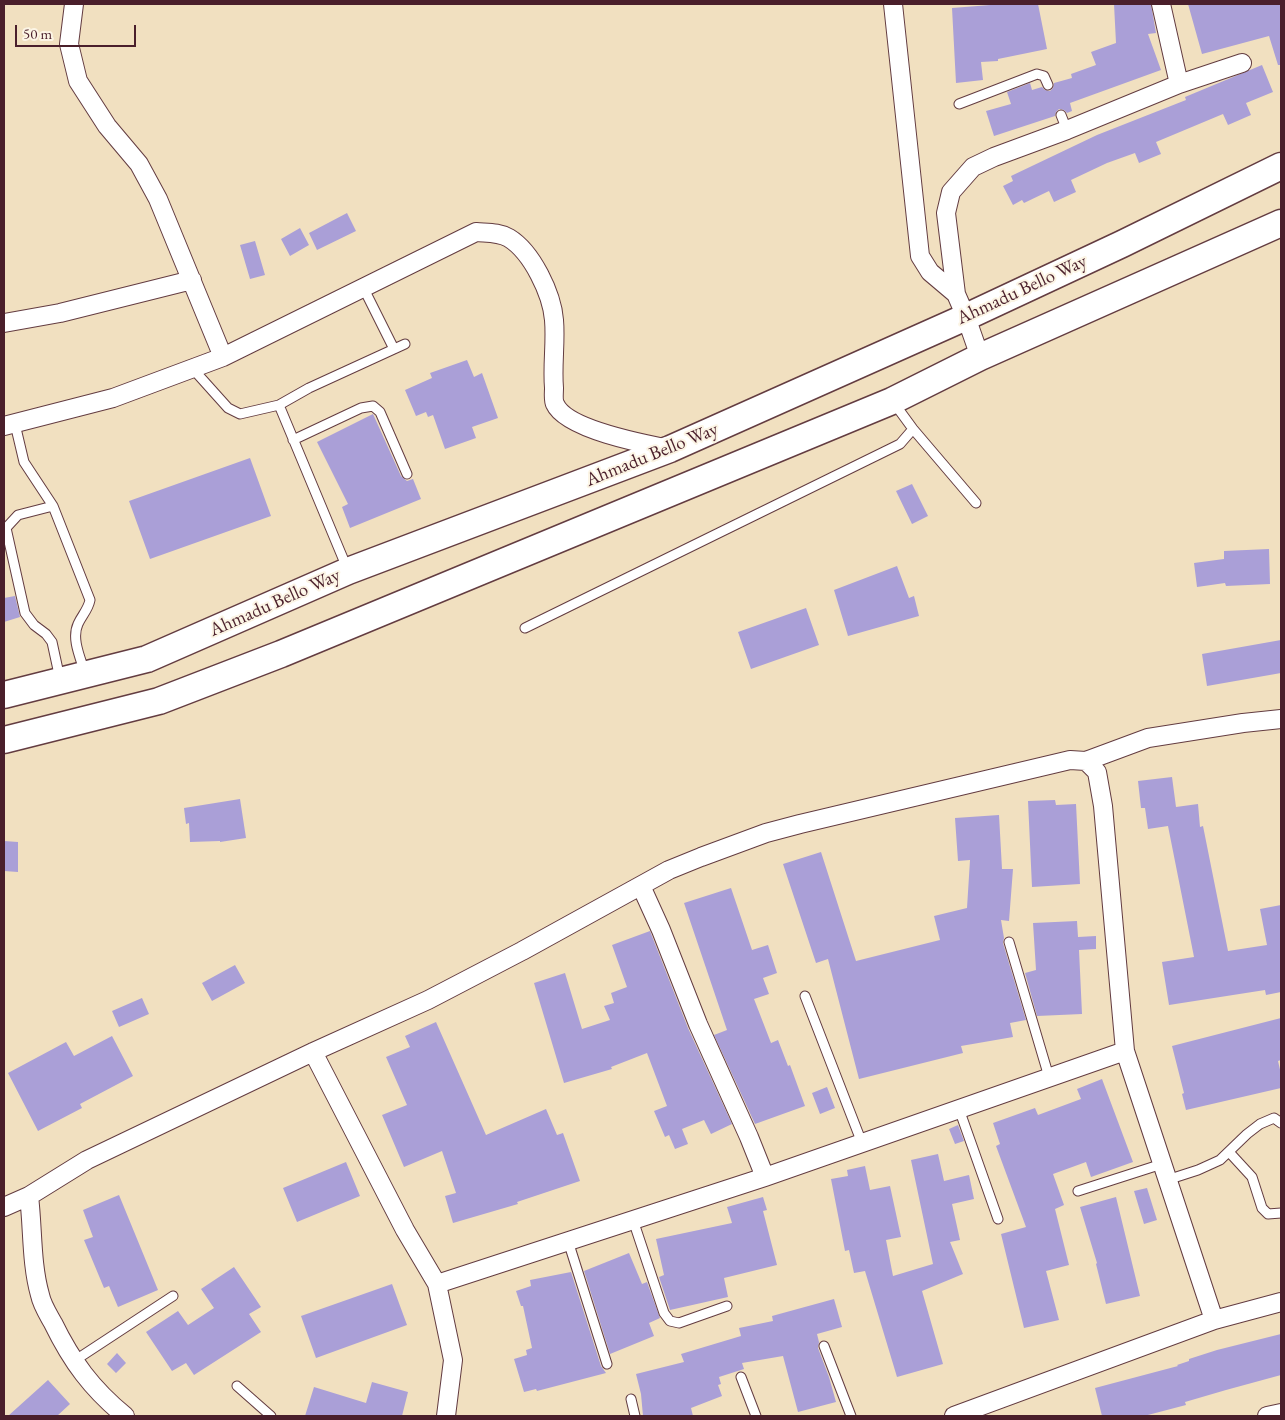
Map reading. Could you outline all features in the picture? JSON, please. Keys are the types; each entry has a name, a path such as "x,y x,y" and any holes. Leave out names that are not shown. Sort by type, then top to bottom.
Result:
{"main road":[{"name":"Ahmadu Bello Way","path":"4,695 147,659 348,571 670,450 961,305 1122,244 1281,166"},
{"path":"4,740 159,701 290,650 892,400 980,357 1281,223"}],"street":[{"path":"74,4 69,44 78,81 107,126 140,164 158,199 223,357"},
{"path":"893,4 920,256 930,272 961,305"},
{"path":"1161,4 1179,84"},
{"path":"980,357 961,305 946,213 951,192 973,167 1064,122 1242,63"},
{"path":"9,425 113,398 223,357 476,232 495,233 510,238 530,258 544,283 554,318 553,372 555,404 569,418 610,436 670,450"},
{"path":"4,324 60,313 192,280"},
{"path":"4,1207 29,1196 87,1160 313,1052 428,1000 685,863 766,833 1070,760 1086,761 1148,738 1281,719"},
{"path":"1086,761 1097,772 1103,806 1124,1051 1214,1320"},
{"path":"641,886 668,947 698,1024 765,1177"},
{"path":"437,1284 765,1177 1124,1051"},
{"path":"313,1052 405,1230 437,1284 453,1360 446,1416"},
{"path":"29,1196 33,1258 40,1297 66,1350 85,1377 101,1395 125,1416"},
{"path":"954,1416 1214,1320 1281,1302"}],"lane":[{"path":"959,104 1038,74 1044,76 1048,85"},
{"path":"364,289 394,349"},
{"path":"193,368 228,408 240,414 279,405 309,388 405,344"},
{"path":"892,400 913,429 976,503"},
{"path":"279,405 348,571"},
{"path":"293,440 361,408 373,406 380,412 407,474"},
{"path":"9,425 24,462 53,506 90,600 88,609 78,624 75,637 86,675"},
{"path":"525,628 900,444 913,429"},
{"path":"53,506 18,515 6,528 25,613 34,625 46,634 52,642 61,682"},
{"path":"1008,942 1049,1077"},
{"path":"805,996 862,1143"},
{"path":"959,1109 998,1219"},
{"path":"1078,1191 1165,1172 1198,1170 1220,1160 1260,1124 1274,1118 1281,1123"},
{"path":"1229,1152 1244,1166 1252,1177 1262,1208 1268,1214 1281,1213"},
{"path":"633,1220 664,1313 670,1321 679,1323 727,1306"},
{"path":"568,1241 607,1364"},
{"path":"74,1361 124,1326 173,1296"},
{"path":"824,1346 851,1416"},
{"path":"740,1377 756,1416"},
{"path":"237,1386 271,1416"},
{"path":"632,1399 634,1416"}],"building":[{"path":"1003,4 1038,4 1047,49 998,59 998,61 981,62 983,80 956,83 952,8"},
{"path":"1114,4 1151,4 1156,33 1148,34 1161,70 1070,103 1072,111 1067,113 1059,109 1055,116 994,136 986,111 1011,104 1007,92 1030,83 1032,90 1042,87 1050,91 1054,83 1072,78 1071,74 1096,65 1091,52 1116,43"},
{"path":"1188,4 1281,4 1281,65 1278,65 1269,36 1202,54"},
{"path":"1262,65 1273,92 1246,103 1251,115 1228,125 1223,114 1156,142 1161,154 1139,163 1135,153 1107,163 1071,180 1076,192 1054,202 1049,191 1024,203 1022,200 1013,205 1003,186 1013,181 1011,176 1097,135 1186,100 1185,97"},
{"path":"347,213 356,231 317,250 309,233"},
{"path":"300,228 309,245 290,256 281,239"},
{"path":"255,241 265,275 250,279 240,245"},
{"path":"467,360 474,377 482,373 498,418 472,427 476,438 445,449 433,415 428,417 426,412 416,416 405,390 432,378 430,373"},
{"path":"373,414 401,476 407,481 413,479 421,499 350,528 342,507 348,504 317,442"},
{"path":"250,458 271,516 150,559 129,501"},
{"path":"912,484 928,516 912,524 896,491"},
{"path":"1269,549 1270,584 1226,586 1225,583 1197,587 1194,563 1224,559 1224,551"},
{"path":"897,566 909,598 914,596 919,616 848,636 834,590"},
{"path":"15,596 20,617 4,622 4,598"},
{"path":"806,608 819,645 751,669 738,632"},
{"path":"1281,640 1281,673 1207,686 1202,654"},
{"path":"1172,777 1176,807 1198,804 1200,827 1203,826 1228,951 1267,945 1260,909 1281,905 1281,992 1266,995 1265,990 1169,1005 1162,962 1194,957 1168,826 1148,829 1145,808 1141,808 1138,781"},
{"path":"240,799 246,838 220,842 190,842 189,823 186,824 184,808"},
{"path":"1055,800 1056,805 1076,804 1080,884 1032,887 1028,801"},
{"path":"999,815 1002,869 1013,869 1009,921 1001,920 1003,943 1026,1020 1010,1023 1013,1037 961,1046 963,1053 859,1079 828,959 816,963 783,864 821,852 856,961 940,940 934,916 967,908 970,860 958,861 955,818"},
{"path":"4,841 18,842 18,872 4,871"},
{"path":"731,888 752,950 768,945 777,973 763,978 769,994 754,999 771,1043 778,1040 788,1066 790,1065 805,1106 755,1124 714,1035 727,1030 684,903"},
{"path":"1077,921 1078,937 1096,936 1096,949 1079,950 1082,1014 1037,1016 1025,973 1036,970 1033,923"},
{"path":"650,931 688,1028 732,1124 711,1134 704,1120 682,1129 688,1144 675,1149 669,1135 665,1137 654,1111 667,1106 647,1053 611,1067 612,1069 564,1083 534,983 565,973 582,1029 610,1020 604,1006 614,1003 611,993 627,987 612,945"},
{"path":"235,965 245,983 212,1001 202,983"},
{"path":"142,998 149,1014 119,1027 112,1011"},
{"path":"1281,1018 1281,1060 1278,1061 1281,1074 1281,1088 1186,1110 1182,1094 1184,1093 1172,1046"},
{"path":"436,1022 486,1135 546,1109 557,1135 563,1133 580,1181 517,1202 518,1204 453,1223 445,1196 456,1193 442,1151 404,1167 382,1115 407,1105 386,1057 410,1047 405,1036"},
{"path":"112,1036 133,1076 80,1104 82,1108 38,1131 8,1073 66,1042 74,1056"},
{"path":"1102,1079 1133,1162 1091,1177 1086,1162 1053,1174 1064,1205 1055,1209 1069,1265 1046,1271 1059,1320 1024,1328 1001,1234 1026,1227 996,1146 1000,1144 993,1123 1035,1108 1038,1115 1081,1099 1077,1089"},
{"path":"827,1087 835,1108 820,1114 812,1093"},
{"path":"958,1125 964,1141 955,1144 949,1129"},
{"path":"938,1154 944,1181 969,1175 974,1199 952,1204 960,1240 950,1242 963,1274 922,1291 943,1364 897,1377 865,1271 854,1273 849,1250 845,1251 831,1179 848,1176 847,1170 865,1166 870,1190 890,1186 901,1237 886,1240 893,1276 933,1264 911,1160"},
{"path":"346,1162 360,1196 297,1222 283,1188"},
{"path":"1147,1188 1157,1220 1144,1224 1134,1191"},
{"path":"119,1195 158,1290 118,1307 109,1286 104,1288 84,1240 93,1237 83,1210"},
{"path":"763,1197 767,1210 763,1211 777,1265 724,1278 728,1297 670,1310 659,1277 664,1275 656,1239 732,1223 727,1207"},
{"path":"1116,1197 1140,1296 1106,1304 1097,1263 1080,1207"},
{"path":"629,1253 642,1284 647,1282 660,1318 649,1323 654,1336 610,1354 584,1271"},
{"path":"234,1267 261,1307 249,1314 261,1332 194,1375 186,1363 172,1371 146,1332 178,1311 188,1325 214,1308 201,1289"},
{"path":"571,1272 601,1366 606,1373 537,1391 536,1389 524,1392 514,1359 527,1355 526,1350 532,1348 523,1306 521,1306 516,1291 531,1286 530,1280"},
{"path":"392,1284 407,1325 316,1358 301,1316"},
{"path":"834,1299 842,1327 817,1334 818,1348 836,1402 798,1412 783,1356 742,1363 744,1369 719,1377 721,1384 718,1385 722,1396 691,1408 693,1416 643,1416 641,1394 636,1374 684,1362 681,1354 741,1336 739,1328 773,1321 772,1316"},
{"path":"1281,1334 1281,1375 1185,1402 1186,1405 1144,1416 1102,1416 1095,1388 1178,1366 1189,1361 1189,1359 1217,1350"},
{"path":"117,1353 126,1363 116,1373 107,1364"},
{"path":"48,1380 70,1404 57,1416 8,1416"},
{"path":"372,1382 408,1392 402,1416 305,1416 314,1387 366,1403"}]}
